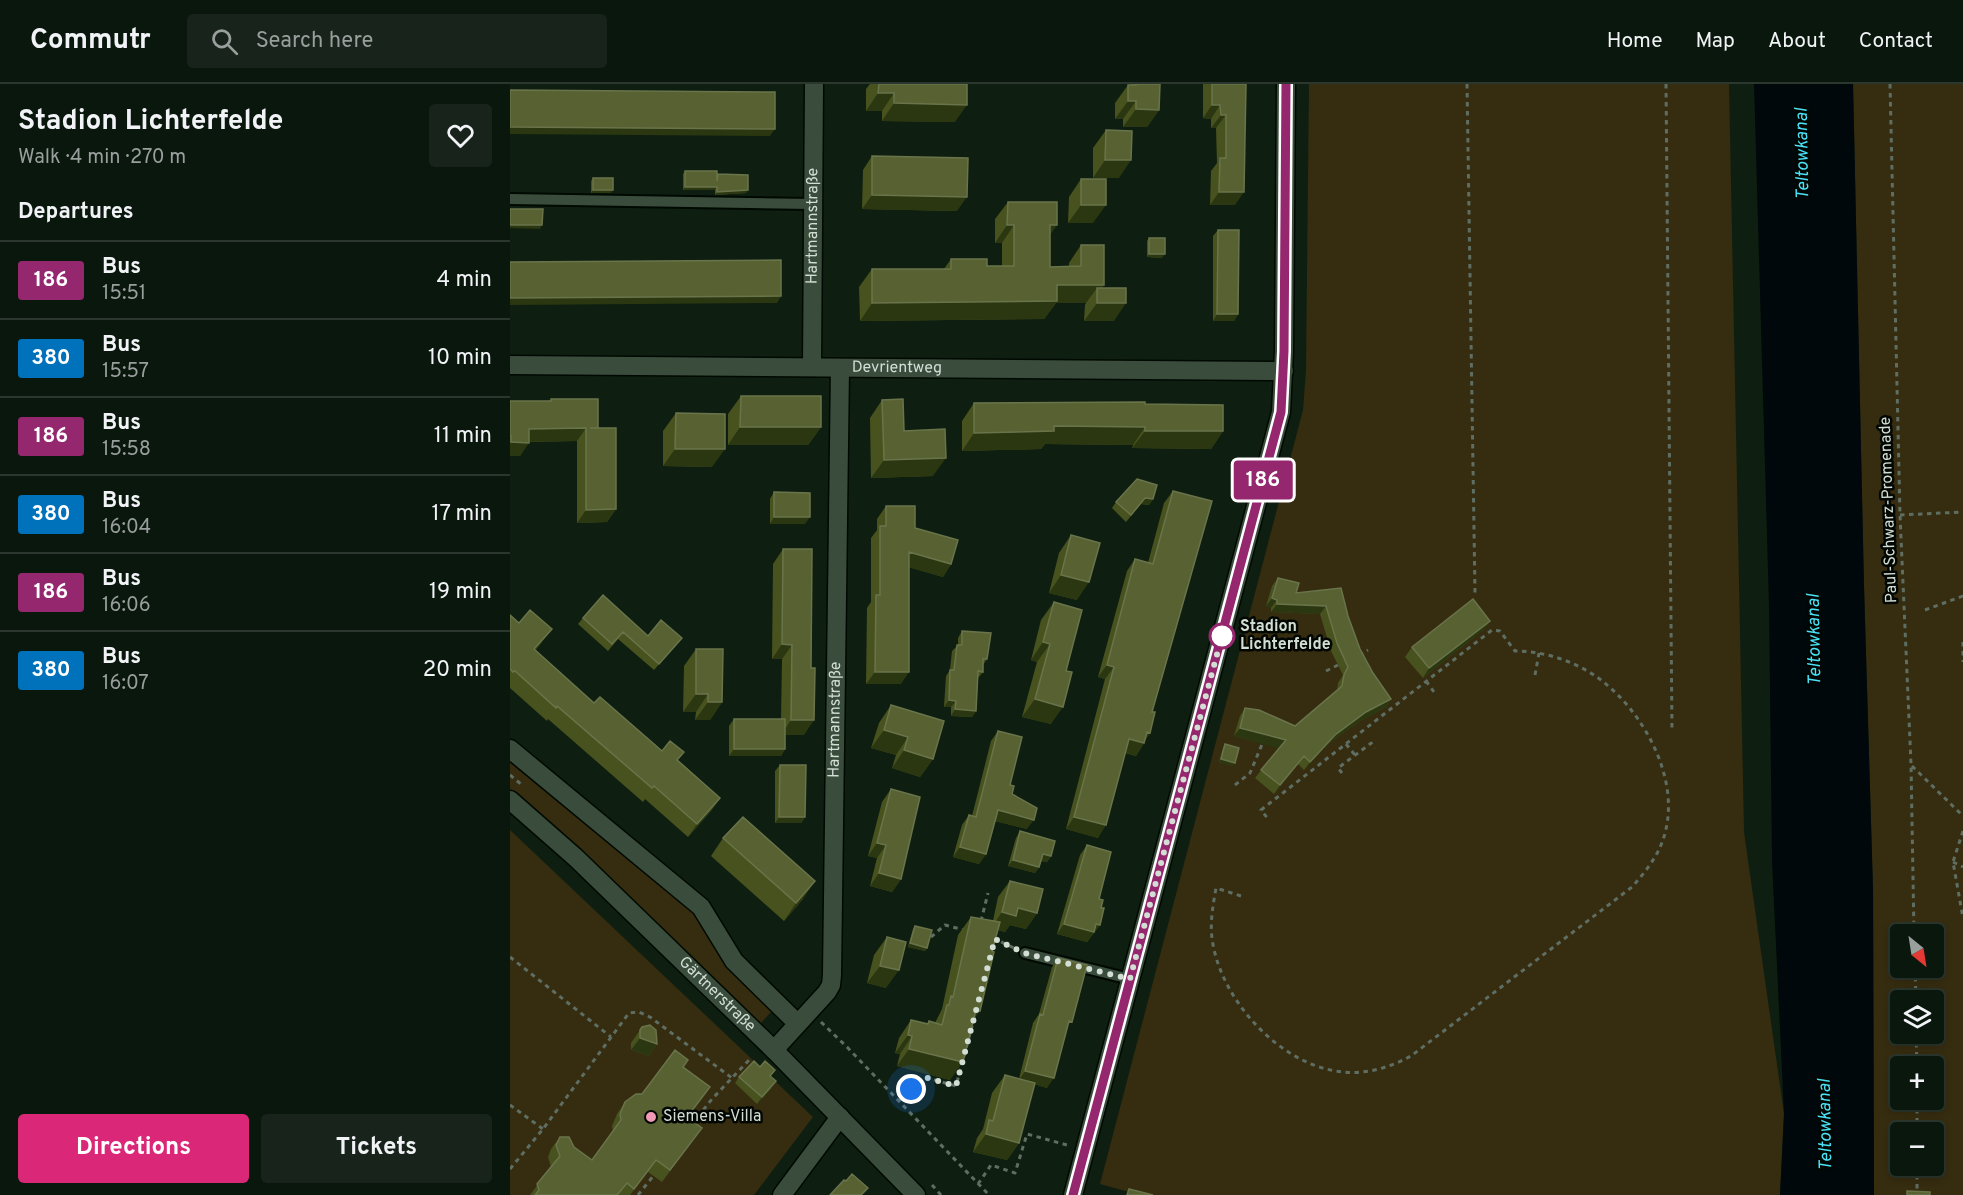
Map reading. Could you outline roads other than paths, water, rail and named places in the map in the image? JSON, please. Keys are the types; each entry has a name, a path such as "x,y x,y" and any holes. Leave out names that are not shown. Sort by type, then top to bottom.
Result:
{"street":[{"name":"Hartmannstraße","path":"812,367 814,84"},
{"path":"1073,1195 1281,412 1284,371 1286,84"},
{"name":"Devrientweg","path":"510,365 1284,371"},
{"name":"Hartmannstraße","path":"774,1050 827,992 831,985 832,975 840,368"},
{"path":"510,749 701,907 734,961 797,1023"},
{"name":"Gärtnerstraße","path":"510,800 576,858 774,1050 916,1195"},
{"path":"782,1195 840,1117"}],"lane":[{"path":"510,199 813,204"},
{"path":"1024,953 1130,979"}],"water":[{"name":"Teltowkanal","path":"1754,84 1853,84 1873,890 1874,1195 1780,1195 1784,1114 1772,861 1769,605"}],"place":[{"name":"Stadion Lichterfelde","path":"1222,636"},
{"name":"Siemens-Villa","path":"651,1117"}]}
